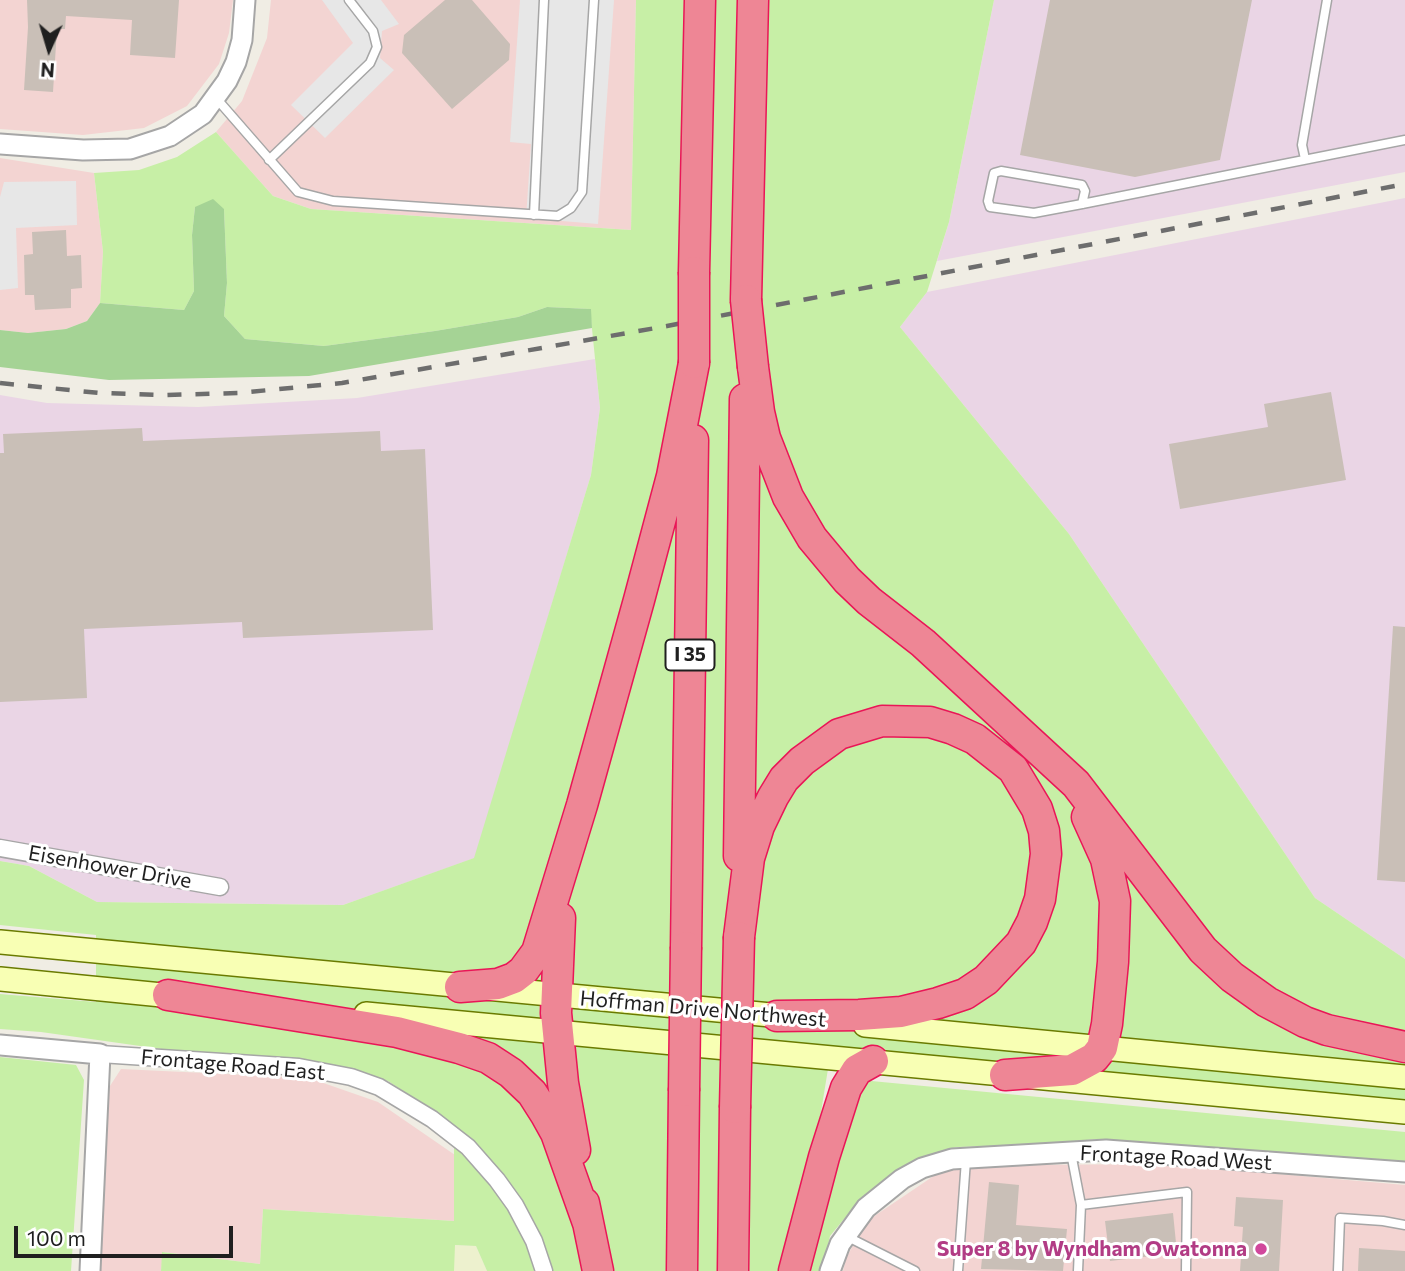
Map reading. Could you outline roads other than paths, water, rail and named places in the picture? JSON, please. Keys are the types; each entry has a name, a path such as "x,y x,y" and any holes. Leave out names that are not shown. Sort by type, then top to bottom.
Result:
{"highway":[{"name":"I 35","path":"682,1271 694,272 700,0"},
{"name":"I 35","path":"733,1271 749,365 746,300 747,219 753,0"},
{"path":"460,987 498,984 514,978 537,952 582,804 672,476 694,363"},
{"path":"749,365 765,438 788,497 812,538 862,594 923,643 1076,784 1203,950 1232,977 1267,1002 1305,1022 1327,1030 1405,1047"},
{"path":"739,937 749,858 759,826 773,797 784,779 802,761 839,734 882,721 930,722 953,729 975,739 1013,769 1037,809 1044,831 1046,854 1040,899 1021,943 986,980 964,994 901,1012 776,1016"},
{"path":"1005,1074 1072,1070 1094,1058 1102,1048 1107,1024 1115,927 1112,880 1097,836 1084,813 1022,734"},
{"path":"582,804 562,908 555,995 564,1083 598,1271"},
{"path":"167,995 397,1032 488,1058 511,1073 532,1093 546,1115 556,1133 588,1223"},
{"path":"794,1271 824,1157 846,1088 857,1070 873,1061"}],"main road":[{"name":"Hoffman Drive Northwest","path":"0,942 1405,1077"},
{"name":"Hoffman Drive Northwest","path":"0,979 1405,1112"}],"street":[{"path":"0,144 83,150 130,149 153,143 186,127 203,114 216,98 236,62 242,40 245,0"},
{"name":"Eisenhower Drive","path":"0,848 220,887"},
{"name":"Frontage Road East","path":"0,1045 299,1067 351,1077 379,1087 432,1119 468,1147 497,1180 515,1206 534,1241 544,1271"},
{"path":"90,1271 100,1054"},
{"name":"Frontage Road West","path":"830,1271 846,1236 866,1208 902,1179 939,1162 966,1157 1106,1150 1405,1172"}],"lane":[{"path":"269,160 370,63 377,47 373,32 349,0"},
{"path":"534,215 544,0"},
{"path":"216,98 298,192 333,201 558,216 571,208 582,192 594,0"},
{"path":"1305,159 1302,145 1327,0"},
{"path":"1083,204 1085,191 1082,186 1001,171 994,173 988,201 990,207 1034,213 1083,204 1305,159 1405,140"},
{"path":"1070,1152 1081,1205 1078,1271"},
{"path":"958,1271 966,1157"},
{"path":"1081,1205 1187,1192 1186,1271"},
{"path":"1338,1271 1340,1218 1405,1225"},
{"path":"846,1236 915,1271"}],"railway":[{"path":"0,383 99,393 166,395 238,393 342,383 667,326 1405,184"}],"place":[{"name":"Super 8 by Wyndham Owatonna","path":"1261,1249"}]}
